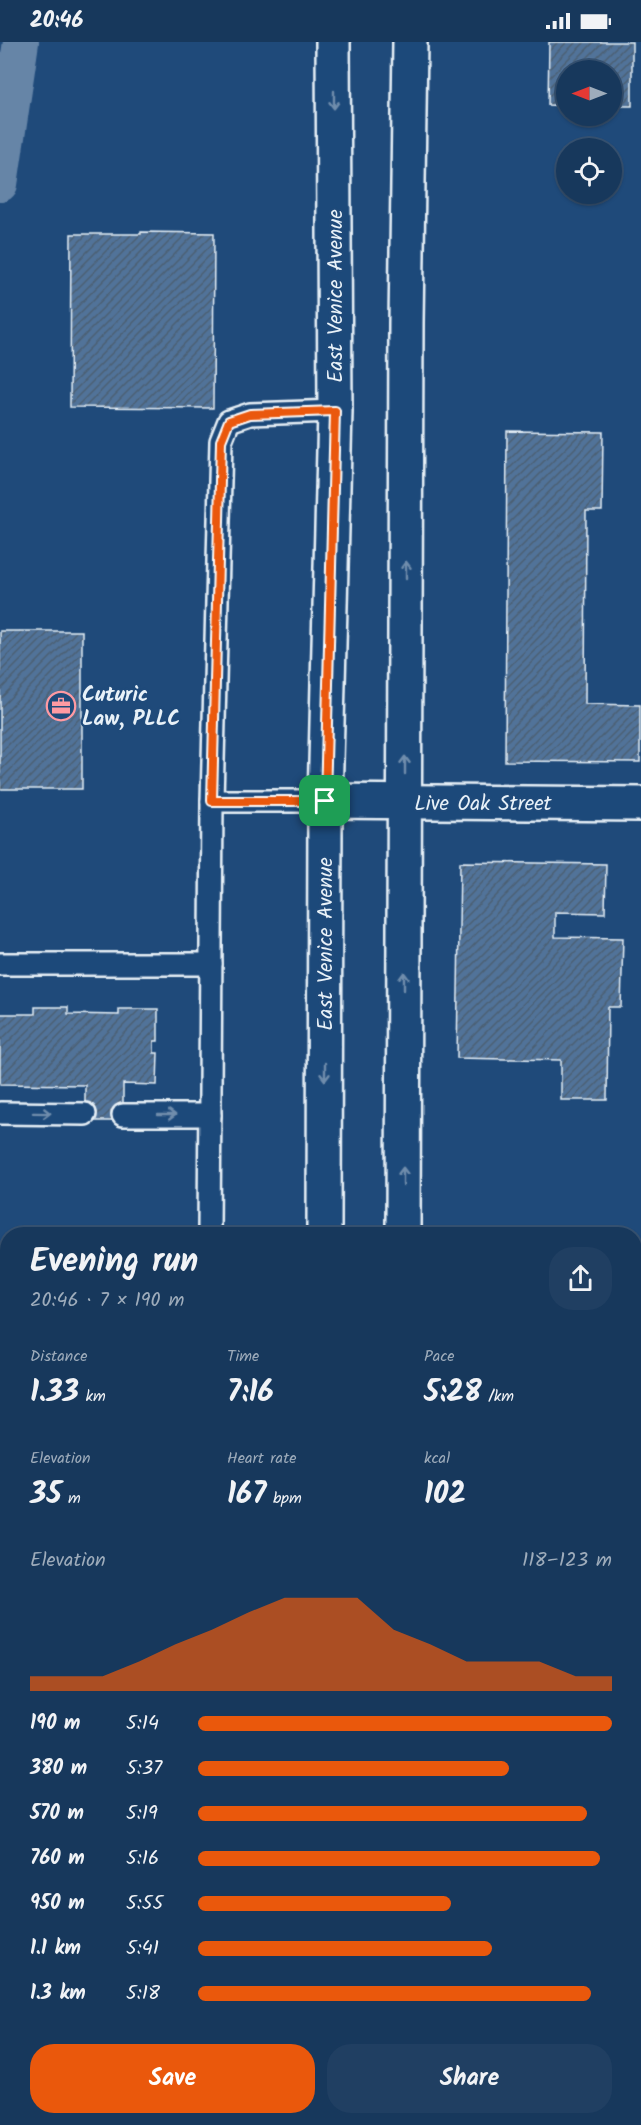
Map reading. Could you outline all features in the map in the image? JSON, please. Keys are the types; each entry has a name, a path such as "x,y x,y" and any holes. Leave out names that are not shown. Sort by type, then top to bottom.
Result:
{"main road":[{"name":"East Venice Avenue","path":"324,1227 325,801 335,411 333,42"},
{"path":"403,1227 410,42"},
{"name":"Live Oak Street","path":"325,801 641,804"}],"lane":[{"path":"209,1227 212,801 221,441 229,421 250,414 335,411"},
{"path":"212,801 325,801"},
{"path":"0,964 211,964"},
{"path":"0,1113 85,1114"},
{"path":"123,1114 210,1115"}],"building":[{"path":"549,42 632,42 632,106 622,106 622,60 556,60 556,105 548,105"},
{"path":"141,232 214,233 213,408 70,407 71,234 141,234"},
{"path":"507,431 603,432 602,511 586,511 585,704 640,705 640,762 505,761"},
{"path":"0,631 82,631 82,789 0,789"},
{"path":"460,862 606,864 605,913 555,912 555,937 623,938 621,1007 608,1007 607,1100 561,1100 561,1060 457,1058"},
{"path":"35,1007 68,1007 68,1014 119,1015 119,1009 158,1009 158,1041 154,1041 154,1053 158,1053 157,1085 123,1084 123,1121 85,1121 85,1085 0,1084 0,1014 35,1014"}],"waterway":[{"path":"0,184 21,42"}],"place":[{"name":"Cuturic Law, PLLC","path":"61,706"}],"route":[{"path":"335,411 325,801 212,801 221,441 229,421 250,414 335,411"}]}
